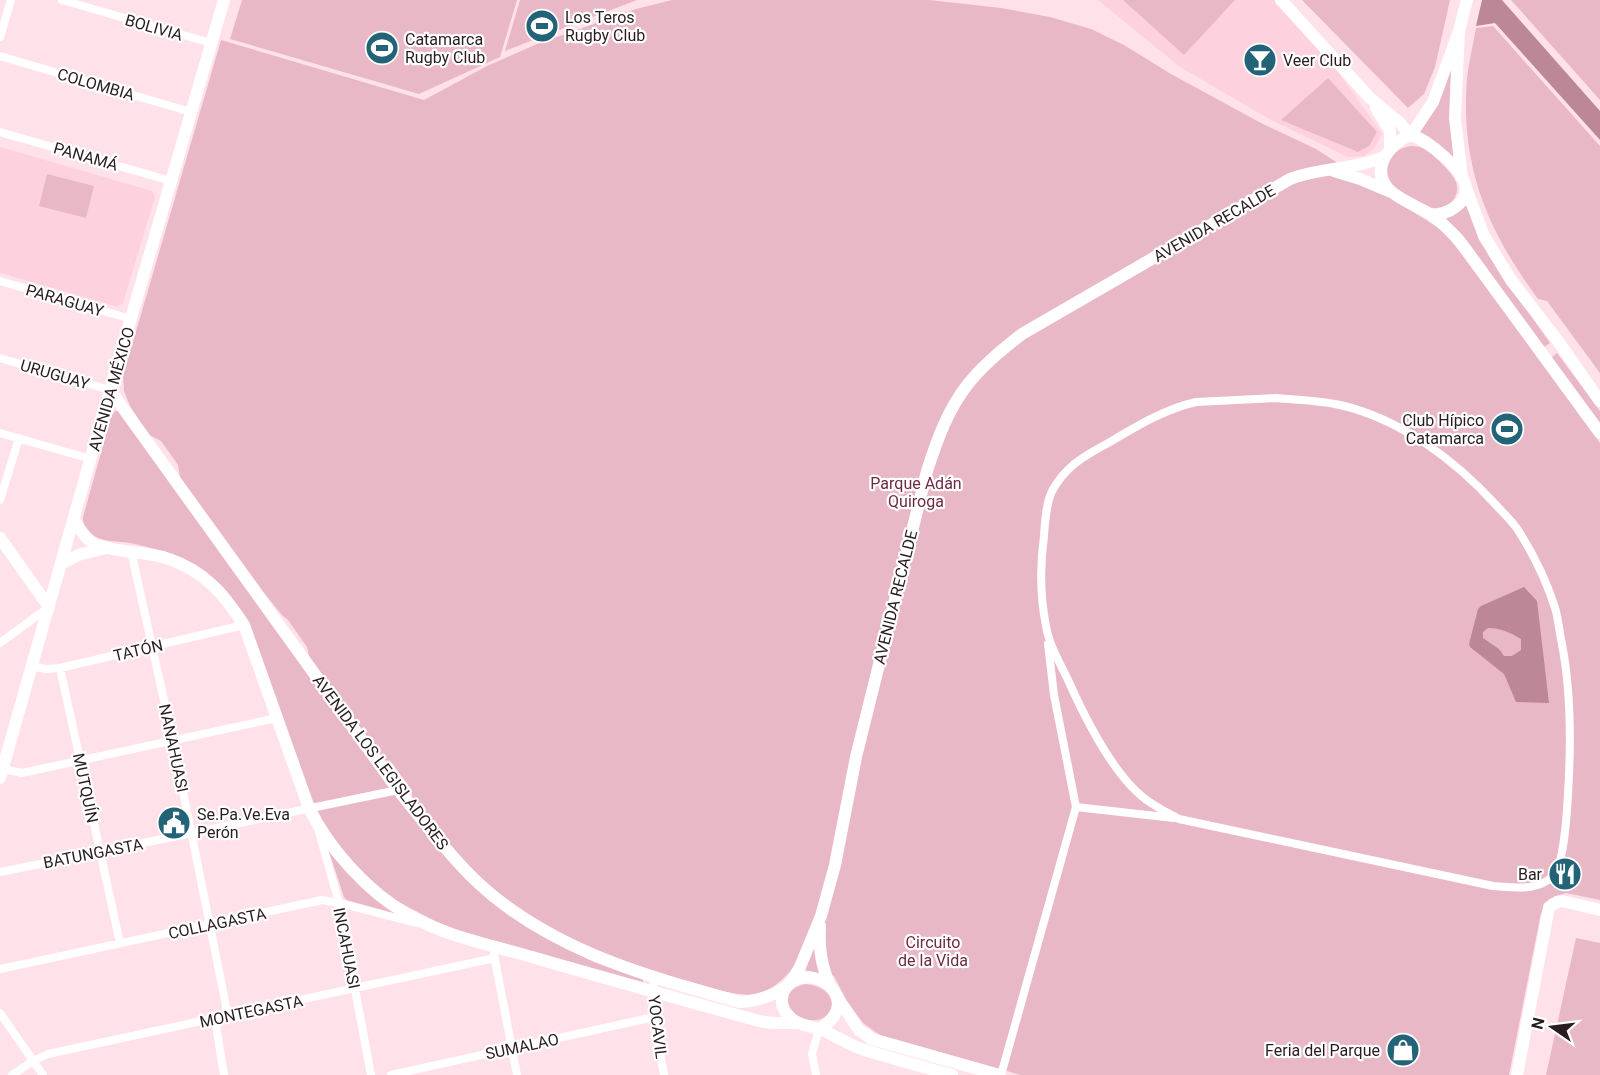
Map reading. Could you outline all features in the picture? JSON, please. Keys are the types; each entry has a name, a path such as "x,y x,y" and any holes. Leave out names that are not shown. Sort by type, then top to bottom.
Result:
{"main road":[{"name":"AVENIDA MÉXICO","path":"1,771 224,0"},
{"path":"1281,0 1370,97 1411,135 1422,139 1434,148 1457,171 1484,236 1511,280 1600,400"},
{"path":"1387,153 1400,140 1411,135 1433,102 1459,31 1467,0"},
{"path":"1431,215 1450,211 1462,198 1464,184 1455,118 1459,31"},
{"path":"1370,97 1390,131 1387,153 1382,166 1384,182 1392,193 1431,215 1458,239 1600,433"},
{"name":"AVENIDA RECALDE","path":"789,985 800,967 821,916 836,865 856,757 927,471 938,438 968,384 992,358 1022,334 1290,179 1305,173 1368,164 1387,153"},
{"name":"AVENIDA RECALDE","path":"1330,170 1360,179 1392,193"},
{"name":"AVENIDA LOS LEGISLADORES","path":"110,390 398,790 470,876 502,903 562,941 596,957 655,978 740,1002 755,1001 770,996 789,985"},
{"path":"74,520 90,541 106,548 168,558 186,566 217,589 229,602 244,625 316,823 353,870 371,888 406,914 434,928 759,1022 798,1023 820,1029 858,1047 952,1075"},
{"path":"2,544 49,607"},
{"path":"62,564 78,555 106,548"},
{"path":"1517,1075 1548,912 1553,904 1562,901 1600,910"},
{"name":"AVENIDA RECALDE","path":"821,916 819,943 821,962 830,986"},
{"path":"798,1023 790,1018 783,1009 782,999 789,985 799,979 811,978 830,986 859,1030 872,1039 1000,1075"},
{"path":"820,1029 837,1013 838,999"}],"street":[{"path":"0,37 11,0"},
{"name":"BOLIVIA","path":"62,0 211,43"},
{"name":"COLOMBIA","path":"0,56 191,112"},
{"name":"PANAMÁ","path":"0,132 171,181"},
{"name":"PARAGUAY","path":"0,281 131,319"},
{"name":"URUGUAY","path":"0,358 110,390"},
{"path":"1000,1075 1076,807 1054,695 1041,589 1041,553 1050,494 1072,466 1127,431 1162,414 1196,402 1276,399 1338,404 1364,412 1423,442 1459,468 1517,529 1556,608 1567,670 1570,747 1567,816 1558,868 1553,876 1542,884 1527,888 1493,886 1179,819 1076,807"},
{"path":"0,433 91,459"},
{"path":"0,500 19,438"},
{"name":"NANAHUASI","path":"131,551 173,741 228,1016"},
{"path":"0,643 49,607"},
{"name":"TATÓN","path":"32,666 45,669 60,668 244,625"},
{"path":"1046,628 1053,650 1079,706 1112,761 1134,788 1150,803 1179,819"},
{"name":"MUTQUÍN","path":"60,668 120,944"},
{"path":"1,771 22,773 277,718"},
{"name":"BATUNGASTA","path":"0,872 398,790"},
{"name":"INCAHUASI","path":"316,823 339,903 371,1075"},
{"name":"COLLAGASTA","path":"0,969 322,900 434,928"},
{"path":"492,945 517,1075"},
{"name":"MONTEGASTA","path":"12,1075 48,1054 495,958"},
{"name":"YOCAVIL","path":"655,978 652,992 654,1017 664,1075"},
{"path":"0,1013 43,1075"},
{"name":"SUMALAO","path":"391,1075 654,1017"},
{"path":"215,1018 224,1075"},
{"path":"816,1075 812,1054 820,1029"}],"shaded area":[{"path":"1098,0 1287,0 1382,134 1374,149 1364,156 1348,157 1271,120 1180,67"},
{"path":"1482,0 1502,0 1600,111 1600,140 1495,23 1476,26"},
{"path":"0,147 152,191 155,197 123,303 118,307 0,273"},
{"path":"1524,587 1537,601 1549,703 1516,702 1504,674 1470,647 1478,609","holes":["1488,628 1521,639 1521,650 1512,656 1504,656 1499,649 1483,638 1483,632"]}],"green space":[{"name":"Catamarca Rugby Club","path":"242,0 517,0 500,57 419,94 230,39"},
{"name":"Los Teros Rugby Club","path":"520,0 637,0 505,51"},
{"name":"Parque Adán Quiroga","path":"672,0 929,0 1001,8 1050,17 1091,29 1124,45 1171,74 1261,123 1316,149 1443,231 1469,263 1600,443 1600,900 1566,893 1549,899 1541,913 1509,1075 1021,1075 880,1035 863,1023 847,1001 834,976 793,968 768,990 757,994 743,994 672,977 594,949 546,924 500,894 465,861 413,800 411,789 392,763 383,759 309,656 307,647 288,620 265,594 180,477 178,465 161,441 149,435 130,406 124,391 123,376 221,40 424,100 487,66 537,44 636,9"},
{"path":"1123,0 1235,0 1184,55"},
{"path":"1302,0 1450,0 1435,67 1424,94 1408,108"},
{"path":"1511,0 1600,0 1600,100"},
{"path":"1493,26 1600,146 1600,373 1547,301 1538,299 1520,273 1504,248 1481,196 1468,140 1467,78 1476,28"},
{"path":"1451,68 1450,118 1454,160 1431,138 1419,131"},
{"path":"1328,78 1377,132 1369,146 1358,152 1281,120"},
{"path":"1410,146 1428,151 1454,178 1457,188 1454,199 1450,203 1440,208 1428,207 1393,185 1387,171 1390,159 1397,151"},
{"path":"47,174 94,186 86,218 39,206"},
{"path":"1466,205 1489,256 1550,343 1544,347 1468,242 1447,221 1447,218"},
{"path":"1557,353 1600,411 1600,426 1551,358"},
{"path":"115,411 119,411 439,849 559,945 594,962 643,979 643,982 456,930 391,898 358,868 323,822 312,800 248,624 230,595 202,570 179,558 130,543 97,538 85,528 83,517 111,417"},
{"path":"327,846 396,914 347,900"},
{"path":"1576,938 1600,943 1600,1075 1546,1075"},
{"path":"806,984 819,987 827,993 831,1000 828,1014 822,1018 813,1020 802,1018 794,1014 790,1008 789,994 794,988"}],"place":[{"name":"Los Teros Rugby Club","path":"542,26"},
{"name":"Catamarca Rugby Club","path":"382,48"},
{"name":"Veer Club","path":"1260,60"},
{"name":"Club Hípico Catamarca","path":"1507,429"},
{"name":"Se.Pa.Ve.Eva Perón","path":"174,823"},
{"name":"Bar","path":"1565,874"},
{"name":"Feria del Parque","path":"1403,1050"}],"park label":[{"name":"Circuito de la Vida","path":"933,951"}]}
